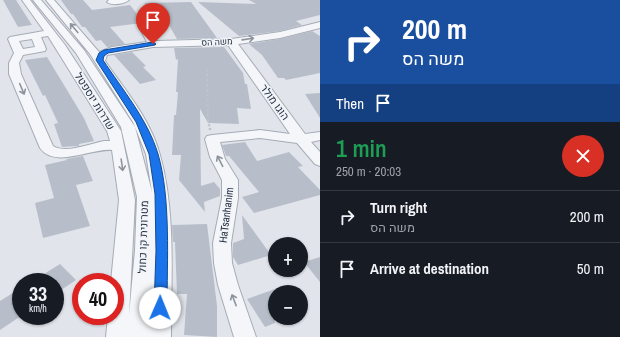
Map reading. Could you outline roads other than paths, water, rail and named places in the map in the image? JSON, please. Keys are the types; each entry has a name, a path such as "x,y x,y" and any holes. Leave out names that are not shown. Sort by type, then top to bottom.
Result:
{"street":[{"name":"שדרות יוספטל","path":"26,0 50,33 114,131 127,200 117,337"},
{"name":"מטרונית קו כחול","path":"37,0 80,52 128,127 145,197 144,250 138,337"},
{"path":"50,0 100,60 140,122 154,154 160,201 162,251 160,337"},
{"path":"111,2 125,0"},
{"name":"משה הס","path":"89,45 100,49 112,50 153,44 232,42 280,35 320,25"},
{"path":"144,27 153,44"},
{"path":"50,33 14,39 19,52 14,63 15,74 47,148 55,153 68,153 104,145 118,146"},
{"path":"19,52 41,49 35,35"},
{"name":"הוגו מולר","path":"232,42 301,139 320,161"},
{"path":"100,60 103,53 112,50"},
{"name":"HaTsanhanim","path":"245,337 225,276 221,252 224,222 230,198 230,178 218,159 212,139 260,134 301,139"},
{"path":"301,139 320,136"}]}
